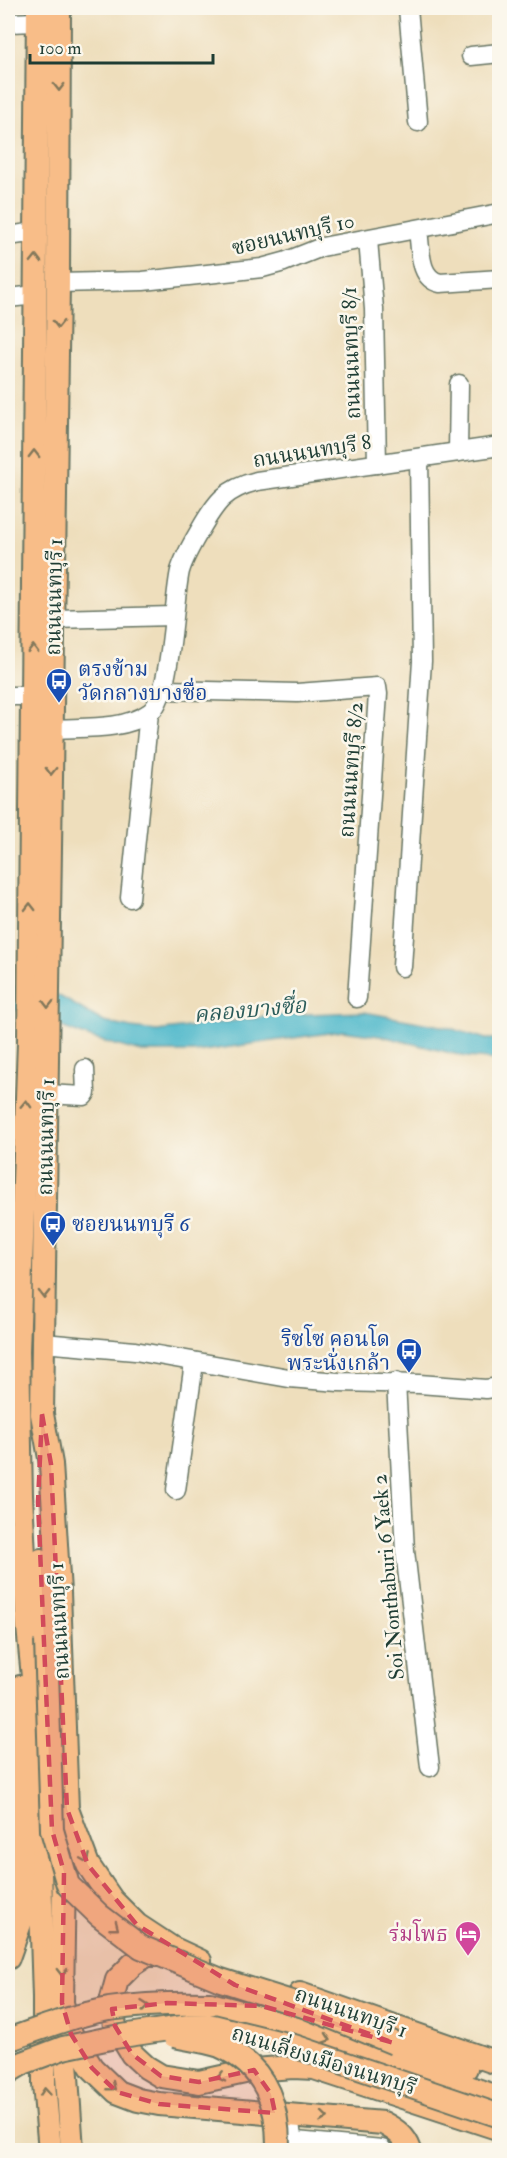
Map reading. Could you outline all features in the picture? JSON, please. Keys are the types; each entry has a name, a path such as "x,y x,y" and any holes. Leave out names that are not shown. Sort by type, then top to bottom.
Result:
{"main road":[{"name":"ถนนนนทบุรี 1","path":"39,965 52,729 59,8"},
{"name":"ถนนนนทบุรี 1","path":"38,15 32,696 39,965 38,1042 18,1351 21,1495 27,1617 34,1688 44,1997 44,2084 50,2151"},
{"name":"ถนนนนทบุรี 1","path":"38,1042 46,1094 42,1414 51,1464 59,1592 67,1809 88,1865 112,1900 137,1925 193,1959 500,2064"},
{"path":"8,1454 18,1351"},
{"path":"42,1414 38,1502 52,1830 68,1885 99,1915 141,1947 221,1980 304,2006 394,2043"},
{"path":"8,1958 23,1915 20,1878 23,1819 19,1739 20,1687 27,1617"},
{"path":"67,1809 62,1922 62,2002 72,2151"},
{"path":"193,1959 168,1955 147,1955 117,1980 111,2002 115,2026 132,2054 161,2076 199,2082 254,2070 314,2068 500,2129"},
{"path":"62,2002 71,2034 81,2051 92,2068 117,2092 138,2100 159,2104 383,2123 396,2130 405,2139 410,2151"},
{"path":"8,2040 57,2023 109,2009 168,2003 262,2006 304,2014 500,2079"},
{"name":"ถนนเลี่ยงเมืองนนทบุรี","path":"210,2004 291,2026 500,2098"},
{"name":"ถนนเลี่ยงเมืองนนทบุรี","path":"8,2072 23,2063 63,2048 146,2031 213,2026 294,2046 500,2116"},
{"path":"146,2031 220,2046 250,2065 271,2094 277,2123 278,2151"}],"street":[{"path":"408,8 418,123"},
{"path":"8,23 38,15"},
{"path":"471,56 500,54"},
{"name":"ซอยนนทบุรี 10","path":"58,283 143,282 262,268 284,262 314,249 500,213"},
{"path":"418,230 424,271 432,280 441,283 500,279"},
{"path":"8,236 36,232"},
{"name":"ถนนนนทบุรี 8/1","path":"368,240 374,309 377,464"},
{"path":"8,298 36,295"},
{"path":"458,452 459,384"},
{"name":"ถนนนนทบุรี 8","path":"130,898 149,713 155,709 164,690 181,569 213,508 228,492 238,486 257,481 500,446"},
{"path":"402,967 422,661 419,458"},
{"path":"54,618 173,616"},
{"name":"ถนนนนทบุรี 8/2","path":"164,690 297,693 377,687 357,998"},
{"path":"8,696 32,696"},
{"path":"52,729 119,725 139,720 149,713"},
{"path":"46,1094 84,1096 86,1093 85,1069"},
{"path":"43,1343 135,1352 289,1378 339,1382 396,1382 486,1389 500,1387"},
{"path":"176,1491 194,1363"},
{"name":"Soi Nonthaburi 6 Yaek 2","path":"396,1382 405,1551 430,1767"},
{"path":"289,2114 291,2138 296,2141 382,2149"}],"highlighted area":[{"path":"42,1414 51,1464 67,1809 88,1865 137,1925 235,1985 394,2043 262,2006 167,2003 112,2009 115,2026 132,2054 161,2076 199,2082 254,2070 271,2094 275,2113 159,2104 117,2092 92,2068 71,2034 62,2003 64,1872 52,1830 38,1502"}],"water":[{"path":"8,984 61,997 104,1022 157,1031 279,1015 364,1012 446,1027 486,1039 499,1039 499,1060 467,1057 386,1037 343,1031 195,1052 141,1052 91,1038 8,1007"}],"place":[{"name":"ตรงข้าม วัดกลางบางซื่อ","path":"59,704"},
{"name":"ซอยนนทบุรี 6","path":"53,1247"},
{"name":"ริซโซ คอนโด พระนั่งเกล้า","path":"409,1374"},
{"name":"ร่มโพธ","path":"468,1957"}],"water label":[{"name":"คลองบางซื่อ","path":"250,1009"}]}
